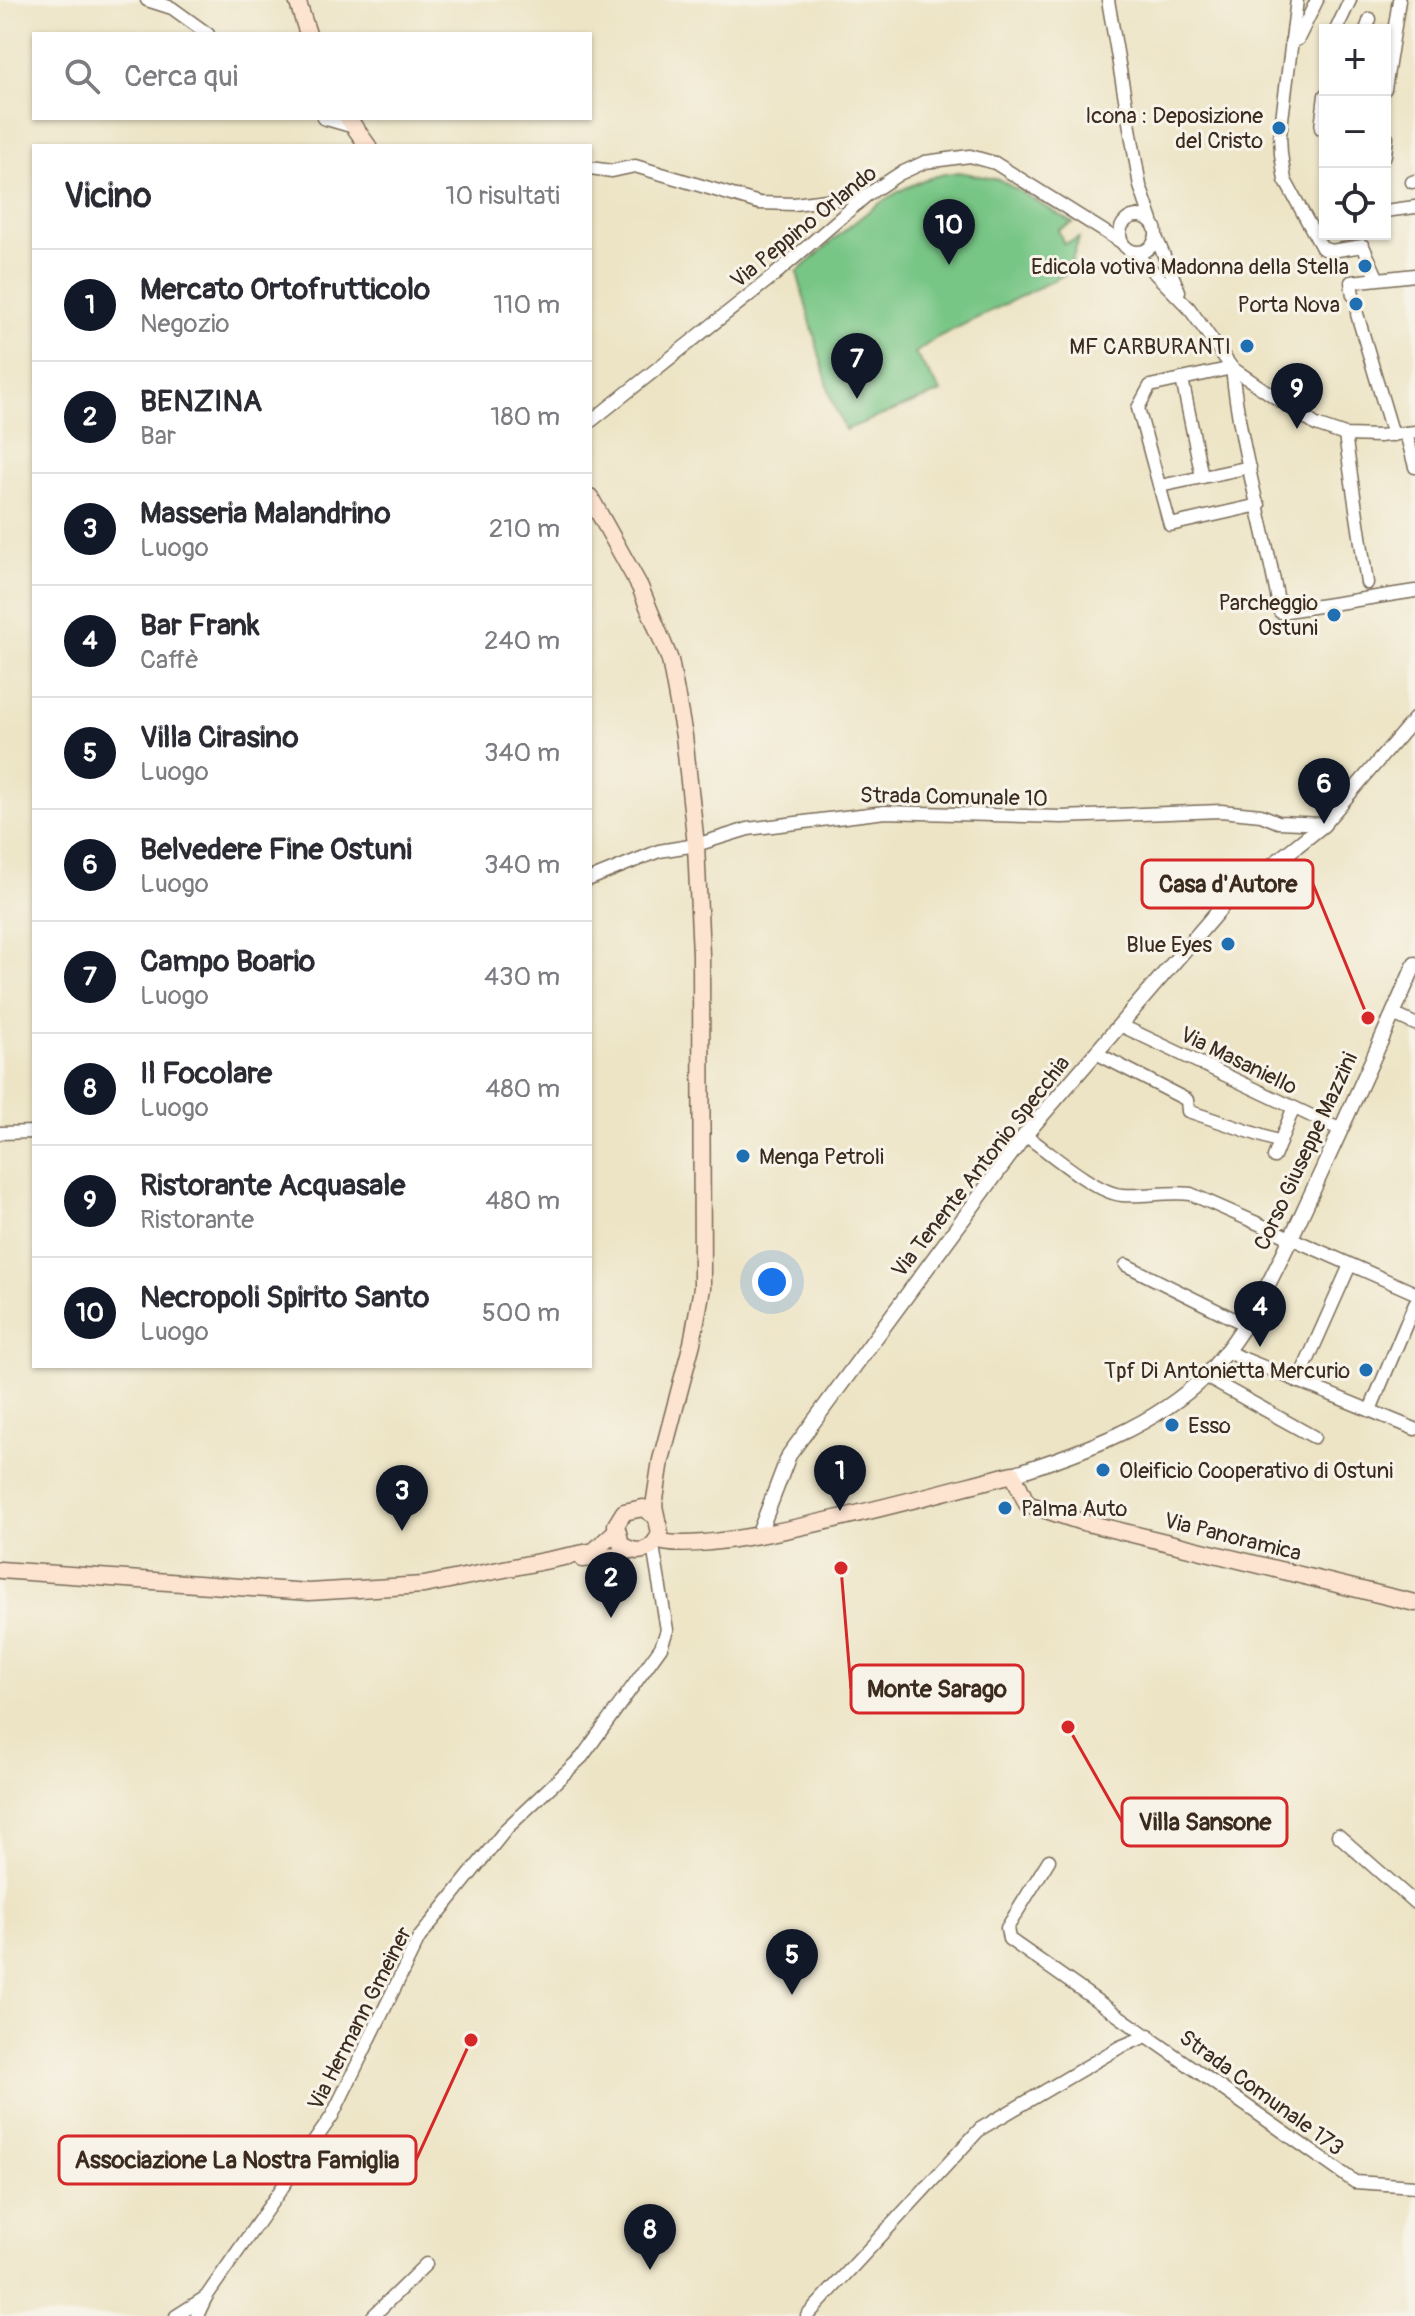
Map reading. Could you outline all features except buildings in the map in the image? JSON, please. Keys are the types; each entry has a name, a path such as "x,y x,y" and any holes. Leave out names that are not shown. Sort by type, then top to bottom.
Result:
{"main road":[{"path":"297,0 307,32"},
{"path":"351,122 367,144"},
{"path":"550,1562 617,1556 629,1550 644,1551 656,1532 661,1460 692,1343 702,1288 701,953 696,845 684,736 670,660 640,587 592,501"},
{"path":"0,1570 309,1592 424,1585 594,1551 616,1531 620,1516 633,1508 647,1489 661,1460"},
{"name":"Corso Giuseppe Mazzini","path":"656,1532 696,1545 758,1536 1013,1474"},
{"name":"Via Panoramica","path":"1013,1474 1027,1504 1079,1521 1415,1603"},
{"path":"633,1508 647,1509 656,1532"},
{"path":"616,1531 621,1544 629,1550"}],"street":[{"path":"147,0 172,8 205,32"},
{"path":"1108,0 1140,186 1163,260 1189,308 1232,368 1316,425 1345,435 1405,433"},
{"path":"1297,0 1280,135 1285,180 1322,248 1331,251 1363,246 1377,277"},
{"path":"1291,42 1298,39 1317,0"},
{"path":"1339,24 1350,0"},
{"path":"1391,51 1399,0"},
{"name":"Via Peppino Orlando","path":"592,420 772,277 867,195 899,174 925,162 970,156 1005,169 1105,231 1121,235"},
{"path":"592,168 612,171 635,166 759,203 794,204 867,195"},
{"path":"1140,186 1131,217 1121,235 1189,308"},
{"path":"1392,211 1415,207"},
{"path":"1131,217 1142,216 1152,221"},
{"path":"1134,252 1146,251 1156,237"},
{"path":"1352,289 1377,277 1415,275"},
{"path":"1357,314 1405,433 1415,467"},
{"path":"1232,368 1150,386 1138,408 1170,525 1259,505"},
{"path":"1232,368 1280,612 1415,591"},
{"path":"1182,379 1202,477"},
{"path":"1345,435 1367,583"},
{"path":"1160,486 1250,467"},
{"name":"Via Tenente Antonio Specchia","path":"758,1536 789,1455 1025,1135 1225,903 1324,824 1415,718"},
{"name":"Strada Comunale 10","path":"592,878 659,851 696,845 748,829 885,812 1062,817 1221,811 1261,815 1278,822 1324,824"},
{"name":"Corso Giuseppe Mazzini","path":"1013,1474 1110,1438 1154,1413 1204,1376 1246,1325 1413,975"},
{"path":"1393,1014 1415,1024"},
{"name":"Via Masaniello","path":"1120,1025 1341,1130"},
{"path":"1096,1053 1187,1100 1188,1111 1280,1142"},
{"path":"1274,1157 1293,1109"},
{"path":"0,1133 32,1132"},
{"path":"1025,1135 1102,1189 1120,1195 1171,1191 1191,1194 1415,1293"},
{"path":"1126,1265 1246,1325"},
{"path":"1298,1382 1350,1265"},
{"path":"1370,1410 1415,1303"},
{"path":"1225,1351 1415,1429"},
{"path":"1204,1376 1257,1409 1314,1437"},
{"name":"Via Hermann Gmeiner","path":"197,2316 206,2297 332,2116 419,1938 507,1828 582,1757 661,1647 667,1630 656,1532"},
{"path":"1338,1835 1415,1903"},
{"path":"1049,1860 1005,1934 1149,2035"},
{"name":"Strada Comunale 173","path":"807,2316 980,2129 1120,2047 1149,2035 1355,2182 1415,2186"},
{"path":"373,2316 426,2264"},
{"path":"176,2316 206,2297"}],"green space":[{"path":"959,172 1000,180 1073,223 1058,230 1064,244 1079,238 1068,273 936,338 915,353 941,392 845,430 832,401 797,272 852,224 892,196 935,176"}],"place":[{"name":"Icona : Deposizione del Cristo","path":"1279,128"},
{"name":"Necropoli Spirito Santo","path":"949,265"},
{"name":"Edicola votiva Madonna della Stella","path":"1365,266"},
{"name":"Porta Nova","path":"1356,304"},
{"name":"MF CARBURANTI","path":"1247,346"},
{"name":"Campo Boario","path":"857,399"},
{"name":"Ristorante Acquasale","path":"1297,429"},
{"name":"Parcheggio Ostuni","path":"1334,615"},
{"name":"Belvedere Fine Ostuni","path":"1324,824"},
{"name":"Blue Eyes","path":"1228,944"},
{"name":"Casa d'Autore","path":"1368,1018"},
{"name":"Menga Petroli","path":"743,1156"},
{"name":"Bar Frank","path":"1260,1347"},
{"name":"Tpf Di Antonietta Mercurio","path":"1366,1370"},
{"name":"Esso","path":"1172,1425"},
{"name":"Oleificio Cooperativo di Ostuni","path":"1103,1470"},
{"name":"Palma Auto","path":"1005,1508"},
{"name":"Mercato Ortofrutticolo","path":"840,1511"},
{"name":"Masseria Malandrino","path":"402,1531"},
{"name":"Monte Sarago","path":"841,1568"},
{"name":"BENZINA","path":"611,1618"},
{"name":"Villa Sansone","path":"1068,1727"},
{"name":"Villa Cirasino","path":"792,1995"},
{"name":"Associazione La Nostra Famiglia","path":"471,2040"},
{"name":"Il Focolare","path":"650,2270"}]}
